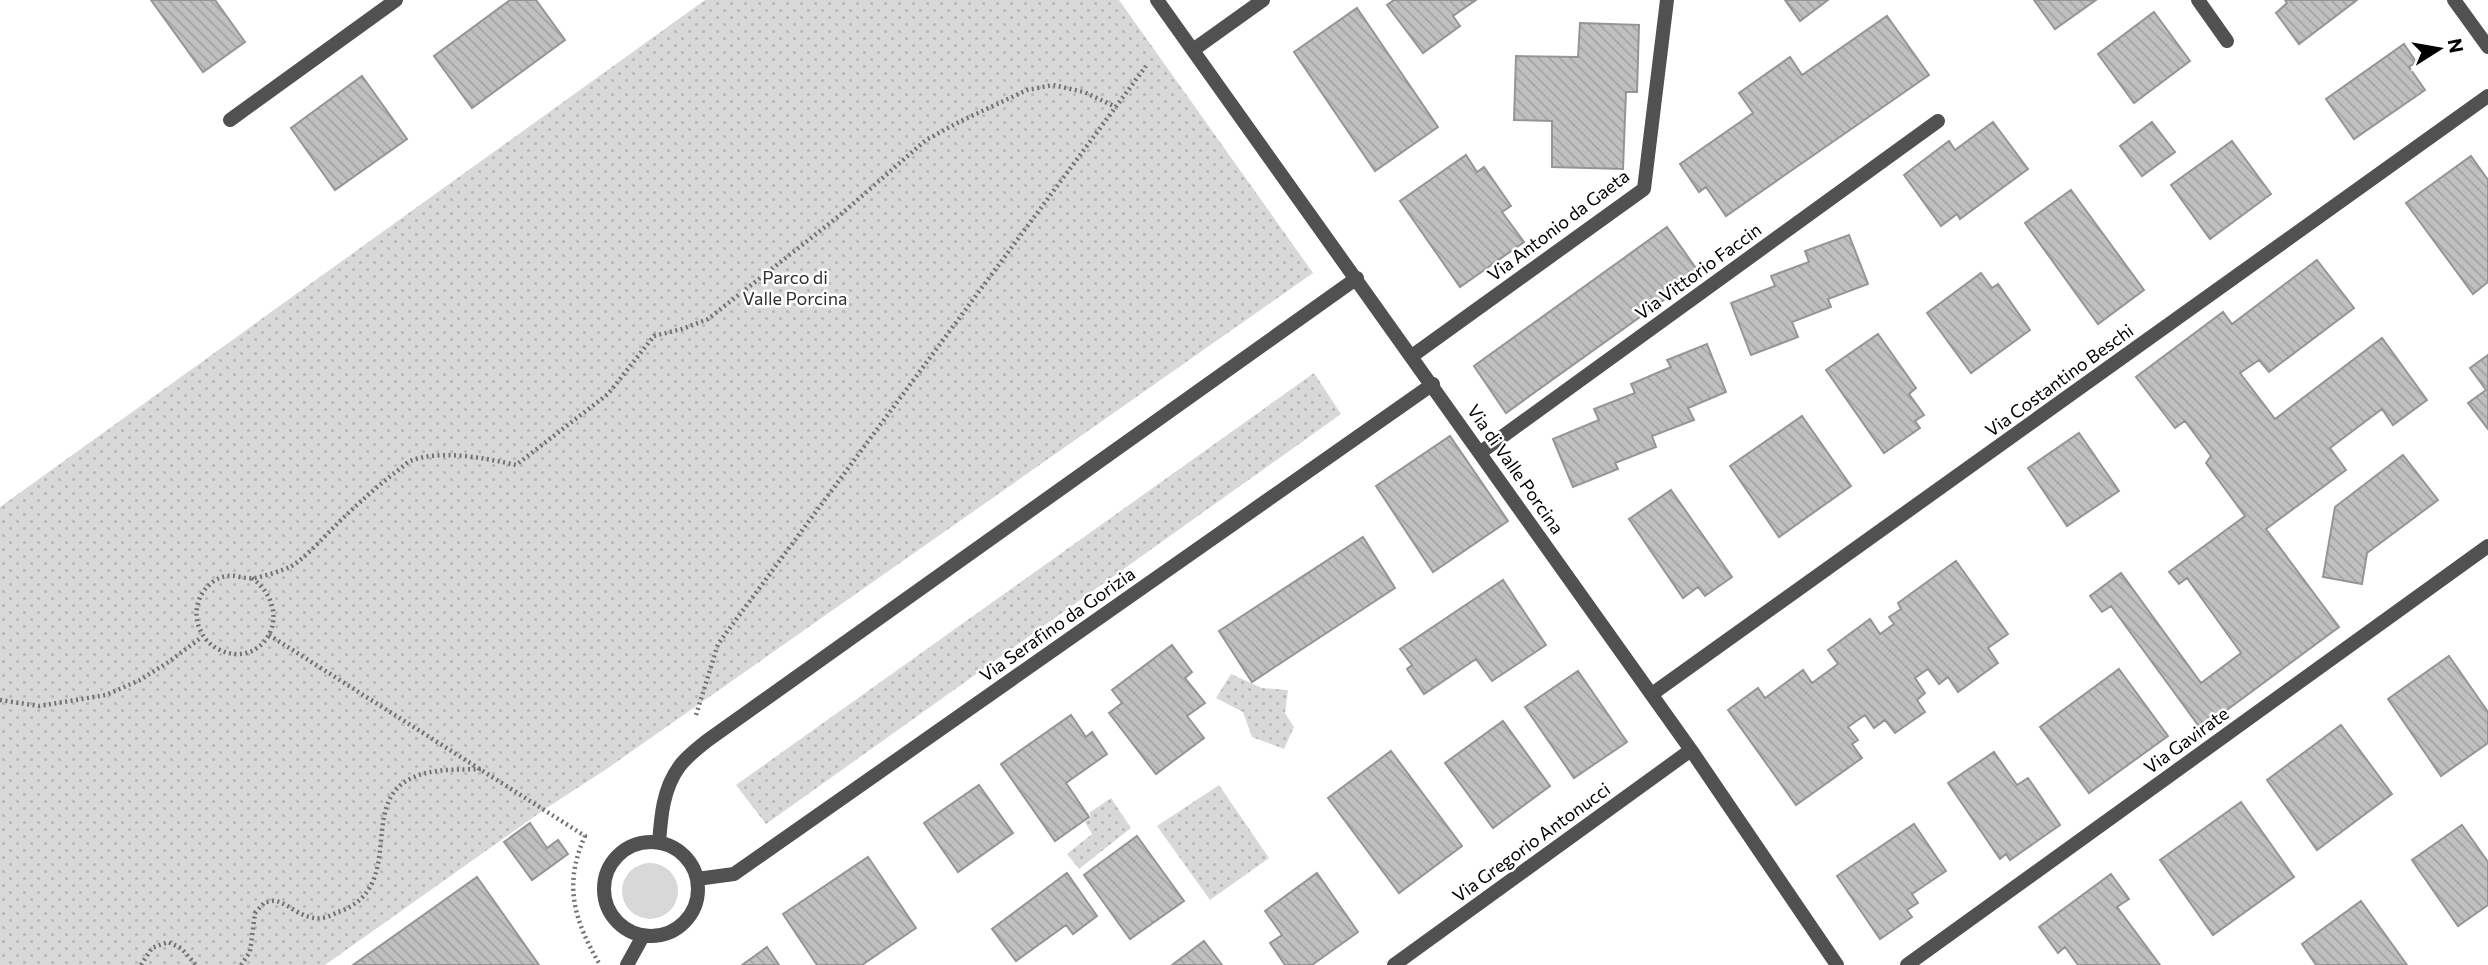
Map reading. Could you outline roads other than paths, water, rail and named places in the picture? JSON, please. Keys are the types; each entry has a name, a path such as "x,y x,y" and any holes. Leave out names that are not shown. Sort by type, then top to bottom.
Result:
{"street":[{"path":"230,120 396,0"},
{"name":"Via di Valle Porcina","path":"1157,0 1433,384 1691,750 1837,965"},
{"path":"1193,50 1263,0"},
{"name":"Via Antonio da Gaeta","path":"1412,356 1644,189 1667,0"},
{"path":"2198,0 2227,41"},
{"path":"2454,0 2488,47"},
{"name":"Via Costantino Beschi","path":"1651,694 2488,96"},
{"name":"Via Vittorio Faccin","path":"1480,452 1938,121"},
{"path":"659,842 661,812 668,787 679,765 708,740 1357,278"},
{"name":"Via Serafino da Gorizia","path":"697,879 734,874 1433,384"},
{"name":"Via Gavirate","path":"1907,965 2488,546"},
{"name":"Via Gregorio Antonucci","path":"1394,965 1691,750"},
{"path":"659,842 677,849 690,862 697,879 698,897 691,915 678,928 661,935 643,936 625,929 612,916 605,899 605,881 611,863 624,850 641,843 659,842"},
{"path":"627,965 643,936"}],"park label":[{"name":"Parco di Valle Porcina","path":"795,287"}]}
